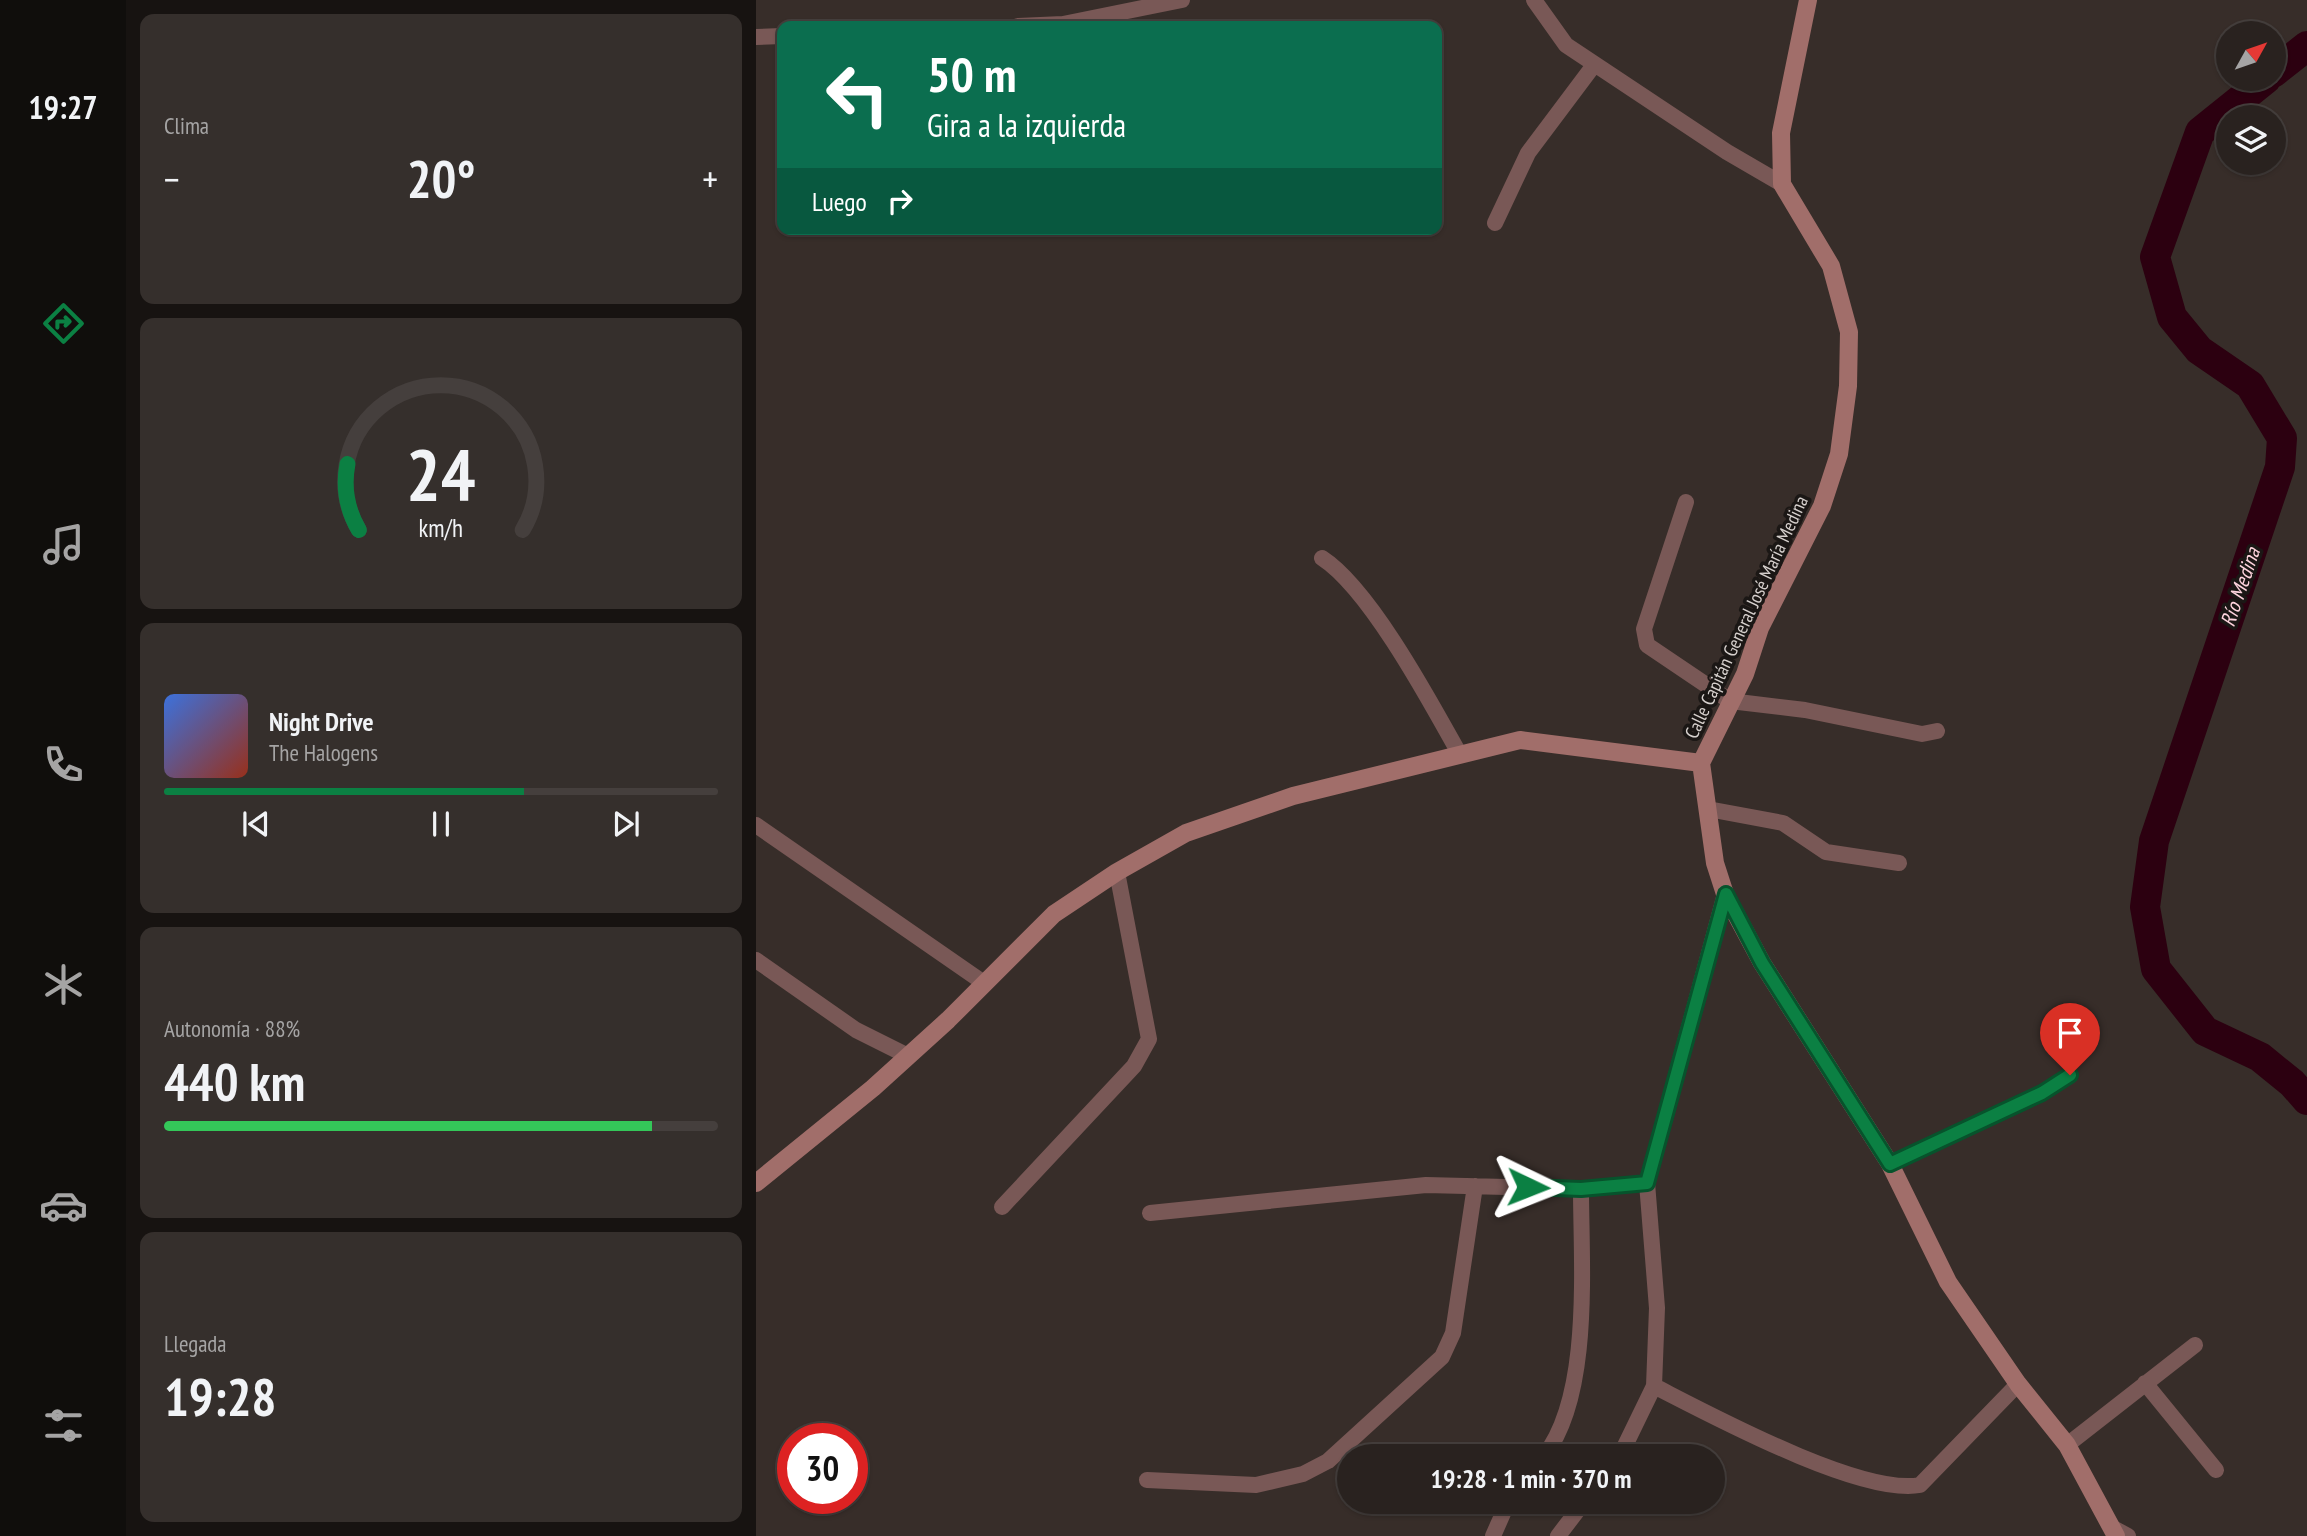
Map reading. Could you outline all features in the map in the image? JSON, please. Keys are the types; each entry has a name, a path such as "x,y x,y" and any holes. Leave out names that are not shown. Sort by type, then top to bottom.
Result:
{"street":[{"path":"1078,21 1182,0"},
{"path":"1534,0 1566,45 1782,184"},
{"name":"Calle Capitán General José María Medina","path":"1808,0 1781,133 1782,184 1831,266 1849,332 1848,386 1839,454 1822,506 1760,628 1745,674 1701,763 1716,863 1726,894 1762,963 1890,1164 1948,1282 2018,1384 2067,1445 2120,1534"},
{"path":"756,37 777,36"},
{"path":"1495,223 1528,153 1594,65"},
{"path":"1686,502 1644,629 1647,645 1730,701 1805,710 1922,734 1937,731"},
{"path":"1322,558 1347,579 1404,659 1460,755"},
{"path":"756,1184 908,1056 1054,914 1117,872 1186,833 1293,796 1520,740 1701,763"},
{"path":"1708,809 1783,823 1826,852 1899,863"},
{"path":"756,825 984,983"},
{"path":"1002,1207 1133,1066 1149,1039 1117,872"},
{"path":"1626,1444 1654,1386 1657,1308 1647,1183 1726,894"},
{"path":"756,960 856,1030 908,1056"},
{"path":"1890,1164 2042,1093 2070,1075"},
{"path":"1150,1213 1426,1185 1581,1189 1647,1183"},
{"path":"1147,1480 1256,1485 1303,1474 1328,1461 1442,1357 1453,1333 1475,1186"},
{"path":"1550,1444 1570,1402 1580,1331 1581,1189"},
{"path":"2067,1445 2195,1345"},
{"path":"2145,1383 2216,1470"},
{"path":"1654,1386 1744,1432 1805,1457 1905,1488 1920,1485 2018,1384"},
{"path":"1493,1536 1503,1514"},
{"path":"1558,1536 1575,1514"}],"waterway":[{"name":"Río Medina","path":"2286,63 2307,46"},
{"name":"Río Medina","path":"2251,91 2200,132 2155,257 2172,317 2199,350 2250,385 2282,438 2280,467 2154,841 2145,907 2156,969 2205,1031 2260,1057 2292,1083 2307,1100"}],"route":[{"path":"1528,1187 1581,1189 1647,1183 1726,894 1762,963 1806,1027 1890,1164 2042,1093 2070,1075"}]}
